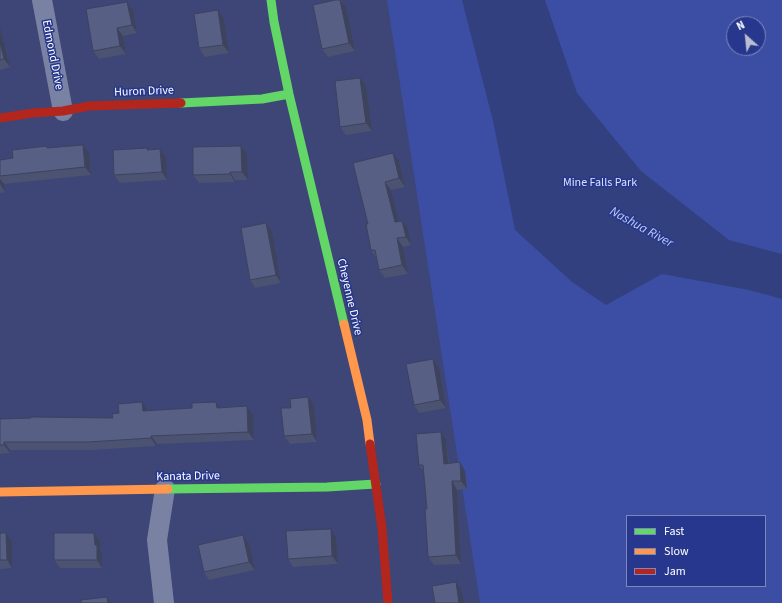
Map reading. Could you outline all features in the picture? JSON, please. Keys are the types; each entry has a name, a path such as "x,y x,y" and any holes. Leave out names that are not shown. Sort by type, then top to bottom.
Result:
{"street":[{"name":"Edmond Drive","path":"42,0 63,111"},
{"name":"Cheyenne Drive","path":"271,0 289,94 367,420 382,528 388,603"},
{"name":"Huron Drive","path":"0,118 33,113 63,111 89,106 235,101 262,99 289,94"},
{"name":"Kanata Drive","path":"0,492 327,488 376,484"},
{"path":"164,603 157,540 165,489"}],"green space":[{"name":"Mine Falls Park","path":"387,0 782,0 782,603 480,603"}],"water":[{"name":"Nashua River","path":"462,0 545,0 577,93 641,171 729,240 782,254 782,299 749,290 662,274 606,305 572,282 515,230 493,121"}],"building":[{"path":"340,0 349,43 322,49 313,5"},
{"path":"127,2 132,25 117,28 120,46 93,51 86,9"},
{"path":"218,10 223,45 199,48 194,14"},
{"path":"0,42 4,59 0,60"},
{"path":"360,78 366,123 340,127 335,81"},
{"path":"83,145 85,167 0,176 0,160 13,158 12,150 47,146 47,148"},
{"path":"241,146 242,172 230,172 230,174 193,175 193,147"},
{"path":"148,148 147,150 160,149 162,172 114,175 113,150"},
{"path":"393,153 399,178 385,182 395,222 402,221 406,237 397,238 402,265 379,270 375,250 371,250 366,224 368,224 353,163"},
{"path":"266,223 276,275 250,280 241,228"},
{"path":"433,359 440,400 414,405 406,364"},
{"path":"308,397 312,434 284,436 281,408 291,408 290,399"},
{"path":"142,402 143,411 192,408 192,403 216,402 217,408 247,406 248,432 151,436 151,438 88,442 4,442 4,445 0,445 0,419 31,417 113,418 112,414 119,413 118,404"},
{"path":"441,432 444,464 460,462 461,481 452,481 456,555 428,557 425,509 427,509 423,465 419,465 416,434"},
{"path":"331,529 332,556 288,559 286,531"},
{"path":"0,533 6,533 7,560 0,560"},
{"path":"54,533 94,533 95,545 97,545 97,560 54,560"},
{"path":"243,535 249,562 204,572 198,545"},
{"path":"456,582 459,603 435,603 432,586"},
{"path":"107,597 108,603 81,603 81,600"}],"traffic: fast":[{"path":"271,0 289,94 344,324"},
{"path":"181,103 262,99 289,94"},
{"path":"168,489 327,487 376,484"}],"traffic: slow":[{"path":"344,324 367,420 370,444"},
{"path":"0,492 168,489"}],"traffic: jam":[{"path":"0,118 33,113 63,111 89,106 181,103"},
{"path":"370,444 382,528 388,603"}]}
